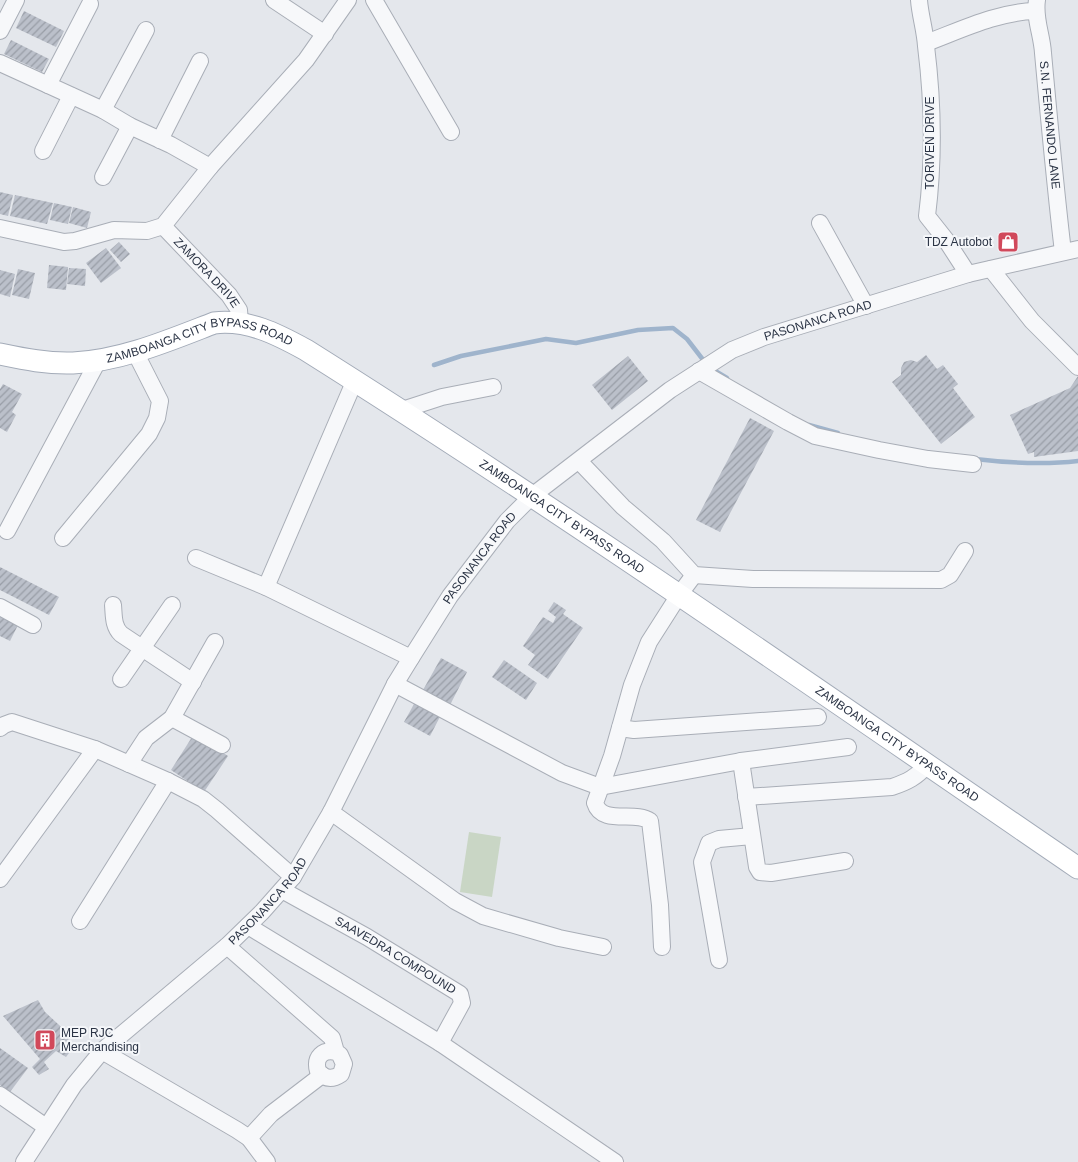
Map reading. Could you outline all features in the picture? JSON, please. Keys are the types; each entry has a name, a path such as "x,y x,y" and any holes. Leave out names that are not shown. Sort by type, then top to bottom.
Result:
{"main road":[{"name":"ZAMBOANGA CITY BYPASS ROAD","path":"0,354 48,363 74,363 99,360 135,352 214,324 228,322 240,322 280,336 355,380 532,496 1078,868"}],"street":[{"path":"0,31 16,0"},
{"path":"274,0 325,34"},
{"path":"0,228 64,242 75,241 114,230 147,231 163,226 210,167 306,60 348,0"},
{"path":"374,0 451,132"},
{"name":"TORIVEN DRIVE","path":"919,0 926,43 931,114 931,184 927,216 946,240 968,274"},
{"path":"48,85 90,4"},
{"path":"926,43 1036,5"},
{"name":"S.N. FERNANDO LANE","path":"1036,5 1043,46 1050,144 1072,254"},
{"path":"104,110 146,30"},
{"path":"160,140 200,61"},
{"path":"1,66 104,110 130,126 210,167"},
{"path":"43,151 70,96"},
{"path":"103,177 130,126"},
{"path":"820,223 866,306"},
{"name":"ZAMORA DRIVE","path":"163,226 229,295 239,310 240,322"},
{"name":"PASONANCA ROAD","path":"24,1162 74,1085 102,1051 227,946 282,890 292,877 330,812 411,658 472,564 506,521 532,496 670,390 732,350 764,337 968,274 1072,254"},
{"path":"991,269 1032,321 1078,367"},
{"path":"63,538 149,434 157,418 160,401 135,352"},
{"path":"7,532 99,360"},
{"path":"699,371 815,436 928,459 972,464"},
{"path":"266,587 355,380"},
{"path":"402,410 454,394 493,387"},
{"path":"579,461 623,507 663,541 694,575 753,579 940,580 950,575 965,551"},
{"path":"196,558 266,587 411,658"},
{"path":"662,947 660,905 650,821 640,817 603,814 597,809 595,803 632,685 649,642 694,575"},
{"path":"113,605 117,630 193,682"},
{"path":"121,679 172,605"},
{"path":"0,607 33,625"},
{"path":"129,764 146,738 172,718 215,642"},
{"path":"396,684 562,773 600,787 741,761 848,747"},
{"path":"620,728 634,730 818,717"},
{"path":"172,718 222,745"},
{"path":"0,728 12,722 95,750 168,781 203,799 292,877"},
{"path":"0,879 95,750"},
{"path":"741,761 757,867 760,872 764,873 845,861"},
{"path":"746,797 892,787 908,782 927,765"},
{"path":"80,921 168,781"},
{"path":"330,812 455,901 483,916 559,938 603,947"},
{"path":"719,960 702,862 709,843 719,839 752,836"},
{"name":"SAAVEDRA COMPOUND","path":"282,890 367,937 460,994 462,1004 440,1043"},
{"path":"248,926 440,1043 615,1162"},
{"path":"227,946 327,1033 332,1038 336,1052 331,1050 320,1055 316,1065 322,1075 270,1114 249,1138"},
{"path":"102,1051 249,1138 268,1162"},
{"path":"0,1095 46,1127"}],"green space":[{"path":"469,832 501,837 492,897 460,892"}],"building":[{"path":"24,11 64,31 56,47 16,28"},
{"path":"11,40 49,59 42,72 4,54"},
{"path":"0,192 13,195 8,216 0,214"},
{"path":"15,195 53,203 47,224 10,216"},
{"path":"54,203 72,207 68,224 50,220"},
{"path":"73,207 91,212 87,228 69,223"},
{"path":"119,242 130,254 121,262 110,250"},
{"path":"106,248 121,268 101,283 86,263"},
{"path":"49,265 68,267 66,290 47,288"},
{"path":"69,268 86,269 85,286 67,284"},
{"path":"18,269 35,273 29,299 12,295"},
{"path":"0,270 15,274 10,297 0,294"},
{"path":"926,355 937,369 943,365 958,384 953,388 975,417 941,444 892,382 901,375 901,368 904,362 911,360 917,362"},
{"path":"628,356 648,381 612,410 592,385"},
{"path":"1078,376 1078,451 1034,457 1034,452 1028,454 1010,415 1070,388"},
{"path":"3,384 22,394 12,412 16,415 7,432 0,428 0,389"},
{"path":"750,418 774,431 720,532 696,520"},
{"path":"0,567 59,597 49,615 0,590"},
{"path":"554,602 566,610 563,614 583,628 548,679 528,665 535,655 523,646 543,617 553,623 556,617 548,611"},
{"path":"0,613 19,623 10,641 0,636"},
{"path":"441,658 467,672 450,705 423,690"},
{"path":"504,660 537,683 526,700 492,677"},
{"path":"418,697 443,711 430,736 404,722"},
{"path":"194,734 228,756 204,792 171,770"},
{"name":"MEP RJC Merchandising","path":"38,1000 45,1012 71,1036 65,1044 72,1049 66,1057 56,1051 44,1062 49,1069 39,1075 32,1067 40,1059 3,1016"},
{"path":"0,1048 28,1068 10,1092 0,1085"}],"waterway":[{"path":"434,365 461,356 546,339 576,343 638,330 673,328 687,339 704,361"},
{"path":"717,372 727,378"},
{"path":"809,425 838,433"},
{"path":"975,459 1026,463 1078,461"}],"place":[{"name":"TDZ Autobot","path":"1008,242"},
{"name":"MEP RJC Merchandising","path":"45,1040"}]}
